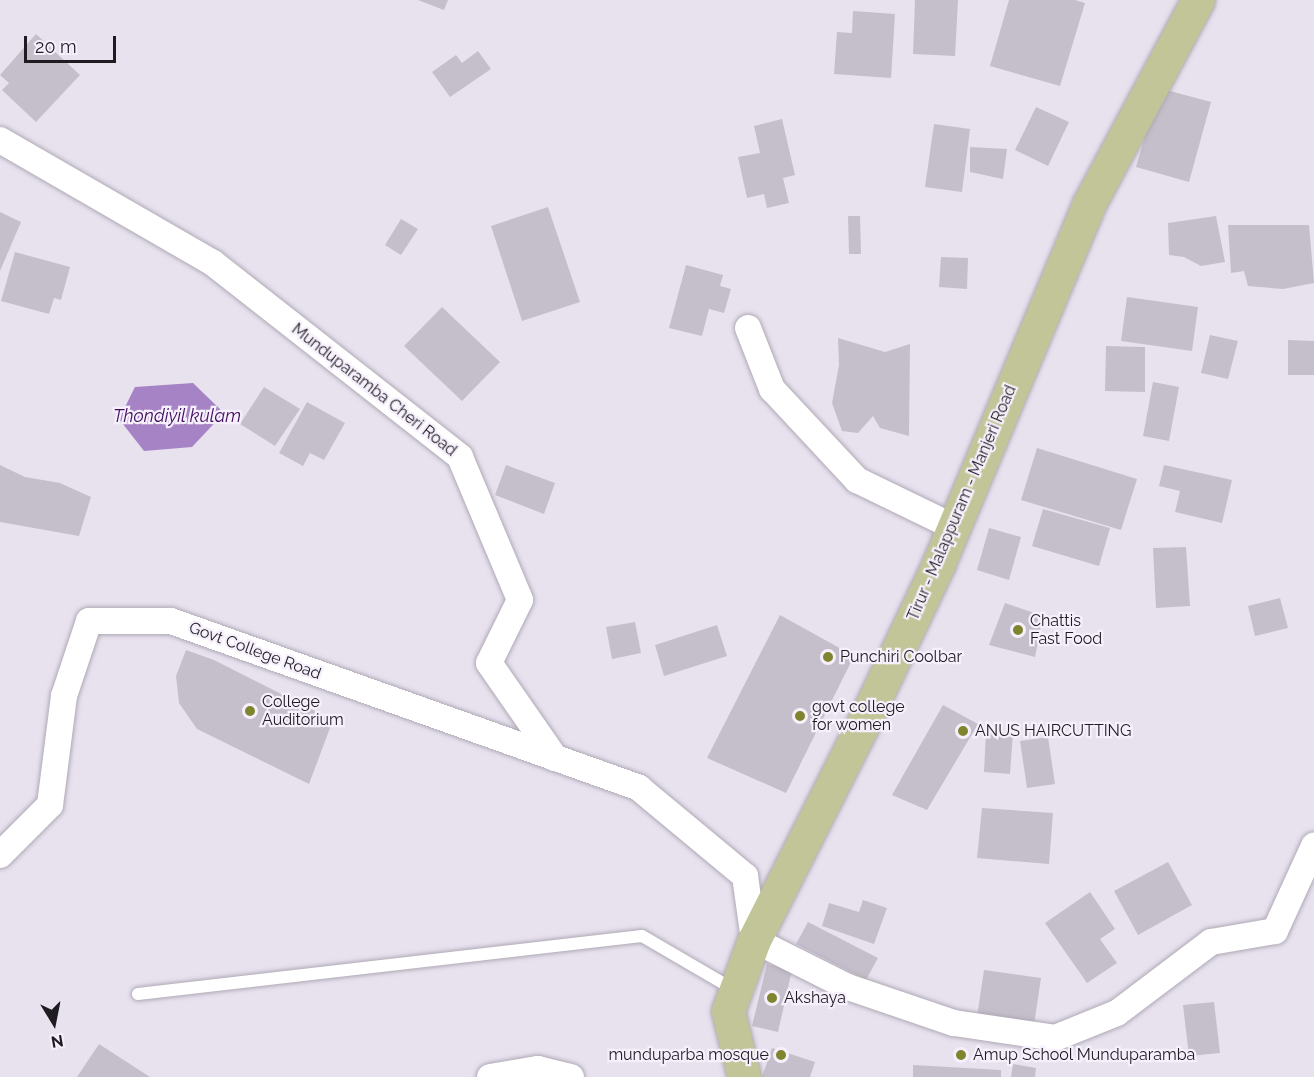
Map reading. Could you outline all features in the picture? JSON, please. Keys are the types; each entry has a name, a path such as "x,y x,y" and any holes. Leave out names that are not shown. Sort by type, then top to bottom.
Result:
{"main road":[{"name":"Tirur - Malappuram - Manjeri Road","path":"744,1077 728,1011 754,940 862,726 954,527 1089,204 1198,0"}],"street":[{"name":"Munduparamba Cheri Road","path":"0,140 213,263 460,457 520,600 489,663 555,758"},
{"path":"748,328 772,389 858,480 954,527"},
{"name":"Govt College Road","path":"0,855 50,805 64,696 89,621 171,621 639,788 745,876 754,940"},
{"path":"754,940 848,987 954,1023 1055,1038 1117,1013 1211,942 1275,931 1314,846"},
{"path":"490,1077 538,1069 571,1077"}],"lane":[{"path":"138,994 642,936 737,991"}],"water":[{"name":"Thondiyil kulam","path":"193,383 224,413 192,447 144,451 119,419 135,387"}],"building":[{"path":"418,0 448,0 444,10"},
{"path":"915,0 958,0 955,56 913,54"},
{"path":"1009,0 1075,0 1085,3 1060,86 990,66"},
{"path":"853,11 895,14 891,78 834,74 837,32 852,33"},
{"path":"36,34 80,75 36,122 2,90 9,83 0,75"},
{"path":"478,51 491,69 450,97 432,72 456,55 462,63"},
{"path":"1159,88 1211,102 1189,182 1136,167"},
{"path":"1036,107 1069,122 1048,166 1015,150"},
{"path":"782,119 795,175 783,178 789,203 767,208 764,194 747,198 738,157 760,153 754,126"},
{"path":"934,124 970,129 962,192 925,187"},
{"path":"970,147 1007,149 1003,179 970,172"},
{"path":"548,207 580,302 522,321 491,226"},
{"path":"0,212 21,222 0,271"},
{"path":"848,216 860,216 861,254 849,254"},
{"path":"1216,216 1225,262 1201,266 1184,257 1169,255 1168,223"},
{"path":"401,219 418,229 401,255 385,245"},
{"path":"1228,225 1309,225 1314,283 1283,289 1248,286 1244,271 1231,273"},
{"path":"15,252 70,267 61,300 54,298 49,314 1,301"},
{"path":"941,257 968,258 967,289 939,287"},
{"path":"686,265 723,275 720,286 731,289 724,313 709,309 702,336 669,328"},
{"path":"1127,297 1198,307 1192,351 1121,341"},
{"path":"442,307 500,362 462,401 404,346"},
{"path":"1210,335 1238,341 1228,379 1201,373"},
{"path":"838,338 885,352 910,344 909,436 880,428 873,416 858,433 842,431 832,403 839,365"},
{"path":"1288,340 1314,341 1314,375 1288,375"},
{"path":"1106,346 1145,347 1145,392 1105,391"},
{"path":"1153,382 1179,387 1169,441 1143,436"},
{"path":"264,387 300,409 275,446 240,424"},
{"path":"307,402 345,423 324,460 310,453 303,466 279,453"},
{"path":"1037,448 1137,479 1121,530 1021,500"},
{"path":"0,465 25,477 60,483 91,497 79,536 0,522"},
{"path":"506,465 555,483 544,514 495,495"},
{"path":"1164,465 1232,480 1222,523 1175,512 1180,491 1159,486"},
{"path":"1043,509 1110,528 1099,566 1032,546"},
{"path":"989,528 1021,537 1009,580 977,570"},
{"path":"1186,547 1190,606 1156,608 1153,548"},
{"path":"1280,598 1288,628 1255,636 1248,606"},
{"name":"Chattis Fast Food","path":"1005,603 1043,616 1035,657 989,645"},
{"path":"780,615 854,656 786,793 707,758"},
{"path":"635,622 641,653 612,659 606,627"},
{"path":"717,625 727,656 664,676 655,645"},
{"name":"College Auditorium","path":"186,650 214,660 333,720 309,784 197,729 179,703 176,676"},
{"path":"943,705 978,724 927,810 892,795"},
{"path":"986,732 1013,733 1010,774 984,772"},
{"path":"1048,737 1055,784 1027,788 1020,741"},
{"path":"982,808 1053,813 1049,864 977,858"},
{"path":"1168,862 1192,905 1138,935 1114,891"},
{"path":"1090,892 1115,929 1100,939 1117,963 1087,983 1045,923"},
{"path":"863,900 887,908 874,944 822,926 829,903 859,912"},
{"path":"808,922 878,958 866,980 796,944"},
{"name":"Akshaya","path":"767,964 792,970 778,1032 752,1026"},
{"path":"984,970 1041,978 1034,1025 977,1017"},
{"path":"1214,1002 1220,1053 1189,1056 1183,1005"},
{"path":"99,1044 150,1077 77,1077"},
{"name":"munduparba mosque","path":"772,1048 815,1062 810,1077 762,1077"},
{"path":"1013,1064 1036,1068 1035,1077 1011,1077"},
{"path":"913,1065 1001,1070 1001,1077 913,1077"}],"place":[{"name":"Chattis Fast Food","path":"1018,630"},
{"name":"Punchiri Coolbar","path":"828,657"},
{"name":"College Auditorium","path":"250,711"},
{"name":"govt college for women","path":"800,716"},
{"name":"ANUS HAIRCUTTING","path":"963,731"},
{"name":"Akshaya","path":"772,998"},
{"name":"munduparba mosque","path":"781,1055"},
{"name":"Amup School Munduparamba","path":"961,1055"}]}
